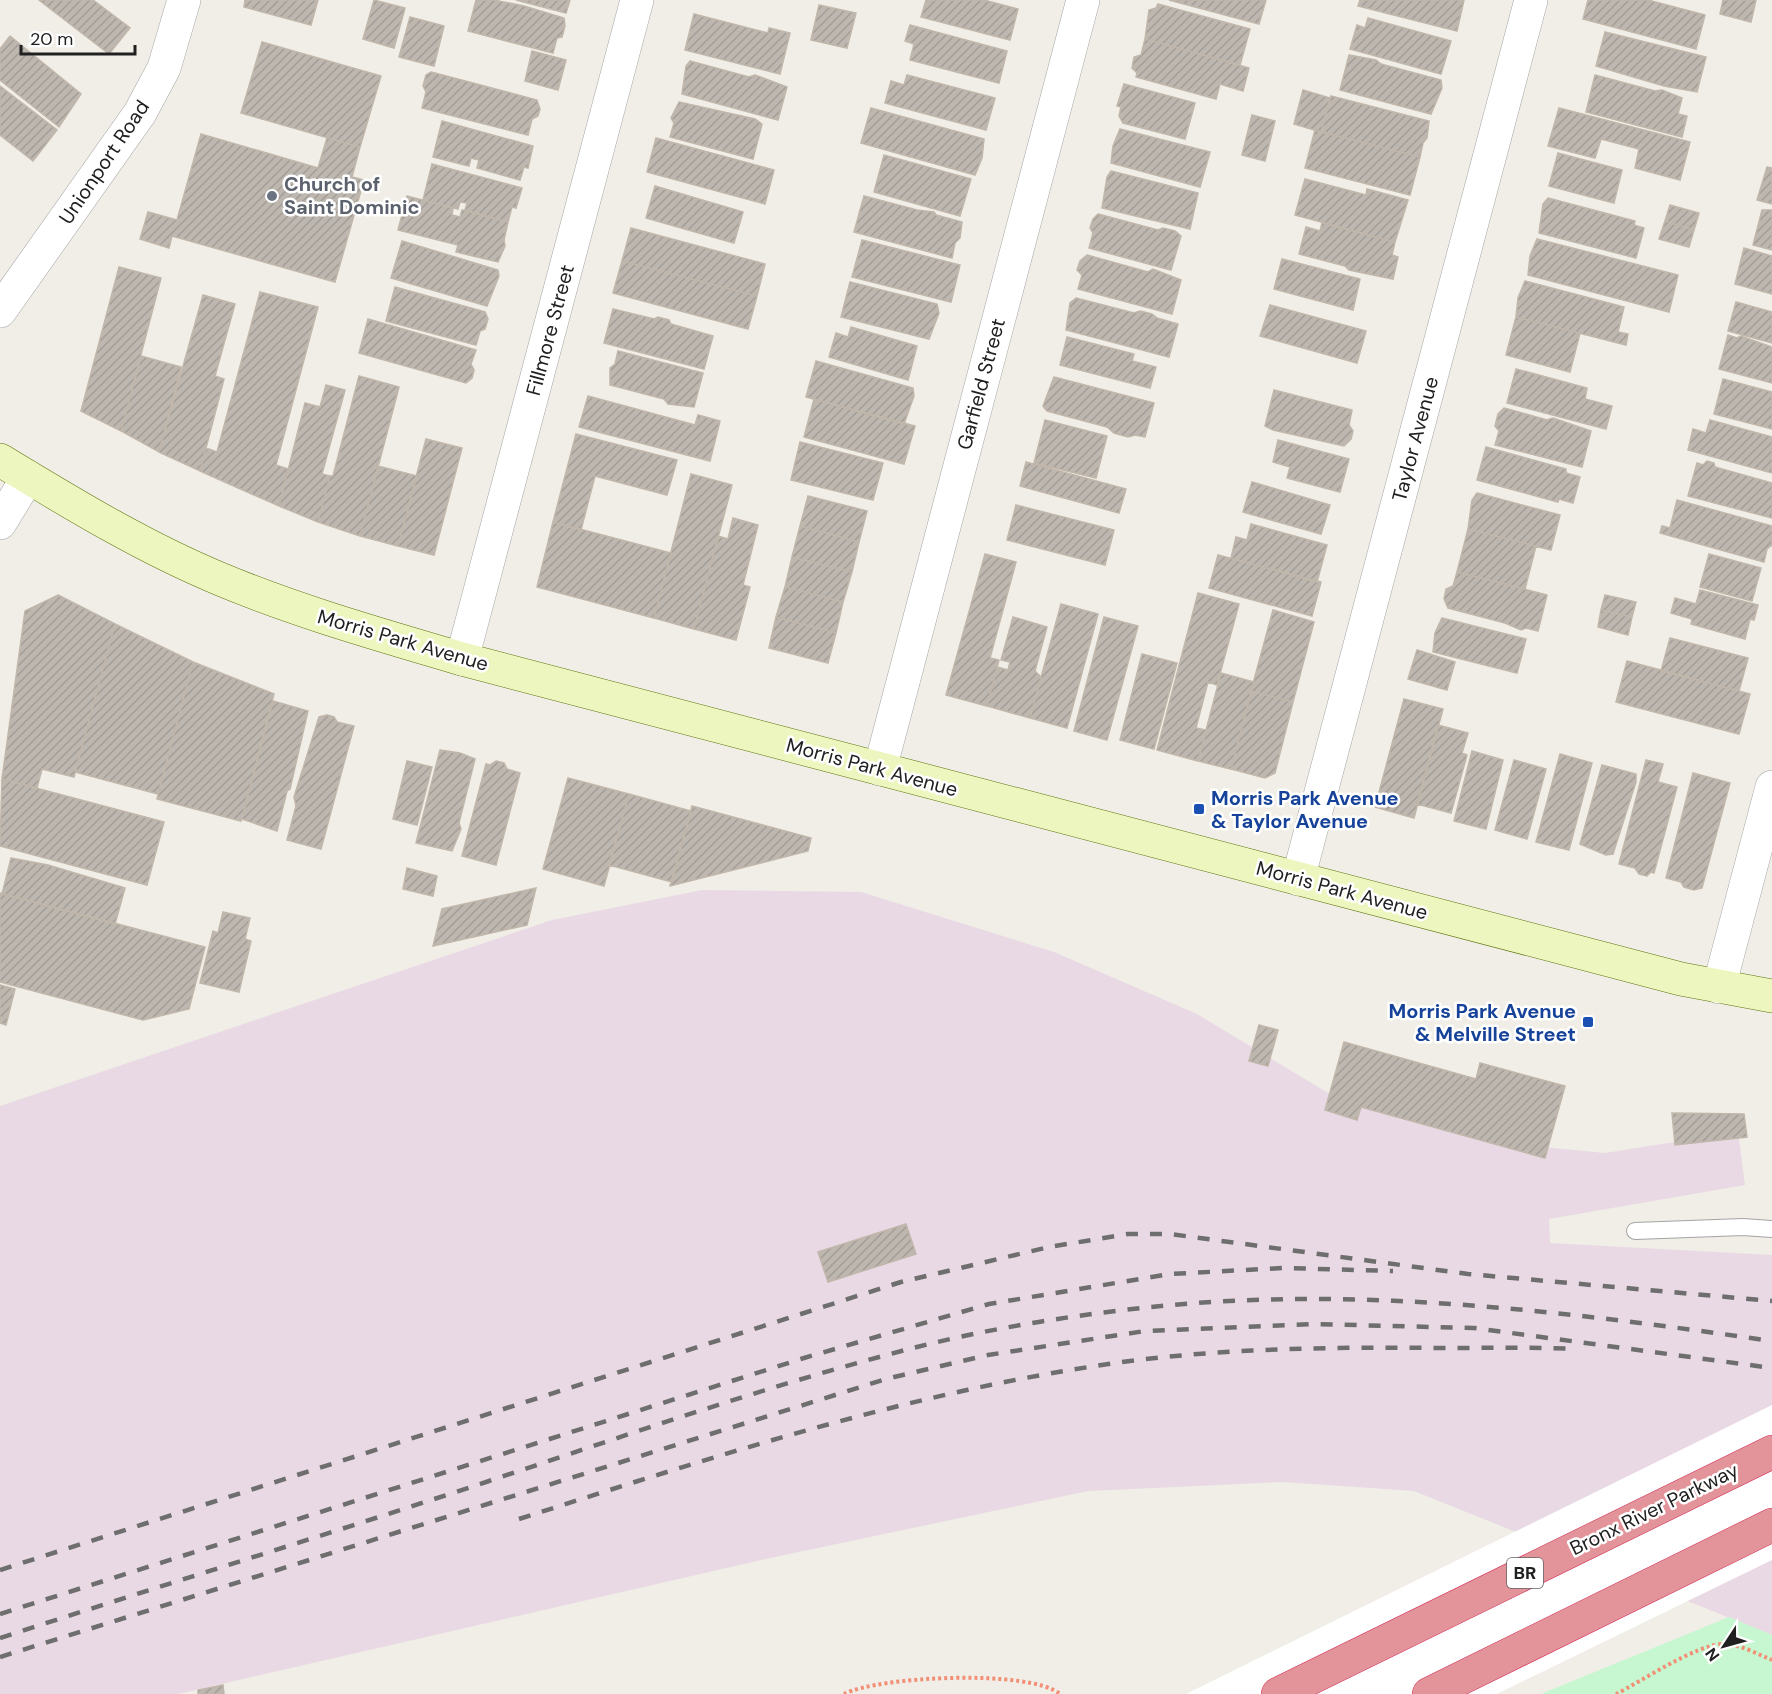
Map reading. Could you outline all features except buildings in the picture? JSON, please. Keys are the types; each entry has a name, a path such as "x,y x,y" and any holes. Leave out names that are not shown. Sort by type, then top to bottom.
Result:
{"highway":[{"name":"Bronx River Parkway","path":"1278,1694 1772,1452"},
{"path":"1429,1694 1772,1525"}],"main road":[{"name":"Morris Park Avenue","path":"0,460 88,512 217,578 298,609 462,659 1681,979 1772,996"}],"street":[{"name":"Unionport Road","path":"0,311 140,113 164,68 184,0"},
{"name":"Fillmore Street","path":"462,659 637,0"},
{"name":"Garfield Street","path":"880,769 1083,0"},
{"name":"Taylor Avenue","path":"1298,879 1532,0"},
{"path":"0,523 28,477"},
{"path":"1719,987 1772,787"}],"lane":[{"path":"1635,1231 1743,1227 1772,1229"}],"path":[{"path":"1616,1694 1704,1648 1723,1644 1772,1660"},
{"path":"844,1694 856,1688 908,1679 1022,1681 1051,1687 1060,1694"}],"shaded area":[{"path":"702,890 861,892 1054,952 1197,1014 1343,1102 1500,1143 1605,1153 1738,1132 1745,1185 1549,1219 1550,1243 1772,1255 1772,1635 1414,1491 1283,1482 1088,1491 761,1560 178,1694 0,1694 0,1106 552,920"}],"green space":[{"path":"1729,1617 1772,1635 1772,1694 1541,1694"}],"pier":[{"path":"1772,1405 1772,1560 1497,1694 1186,1694"}],"railway":[{"path":"0,1570 901,1282 1049,1247 1128,1234 1170,1234 1468,1274 1772,1301"},
{"path":"0,1614 804,1358 989,1304 1170,1274 1283,1268 1393,1271"},
{"path":"0,1638 755,1393 917,1347 1038,1322 1161,1306 1314,1299 1467,1305 1544,1312 1772,1341"},
{"path":"0,1657 886,1379 988,1355 1145,1331 1312,1324 1474,1328 1772,1368"},
{"path":"519,1519 825,1425 980,1387 1059,1372 1175,1356 1287,1349 1577,1349"}],"place":[{"name":"Church of Saint Dominic","path":"272,196"},
{"name":"Morris Park Avenue & Taylor Avenue","path":"1199,809"},
{"name":"Morris Park Avenue & Melville Street","path":"1588,1022"}]}
